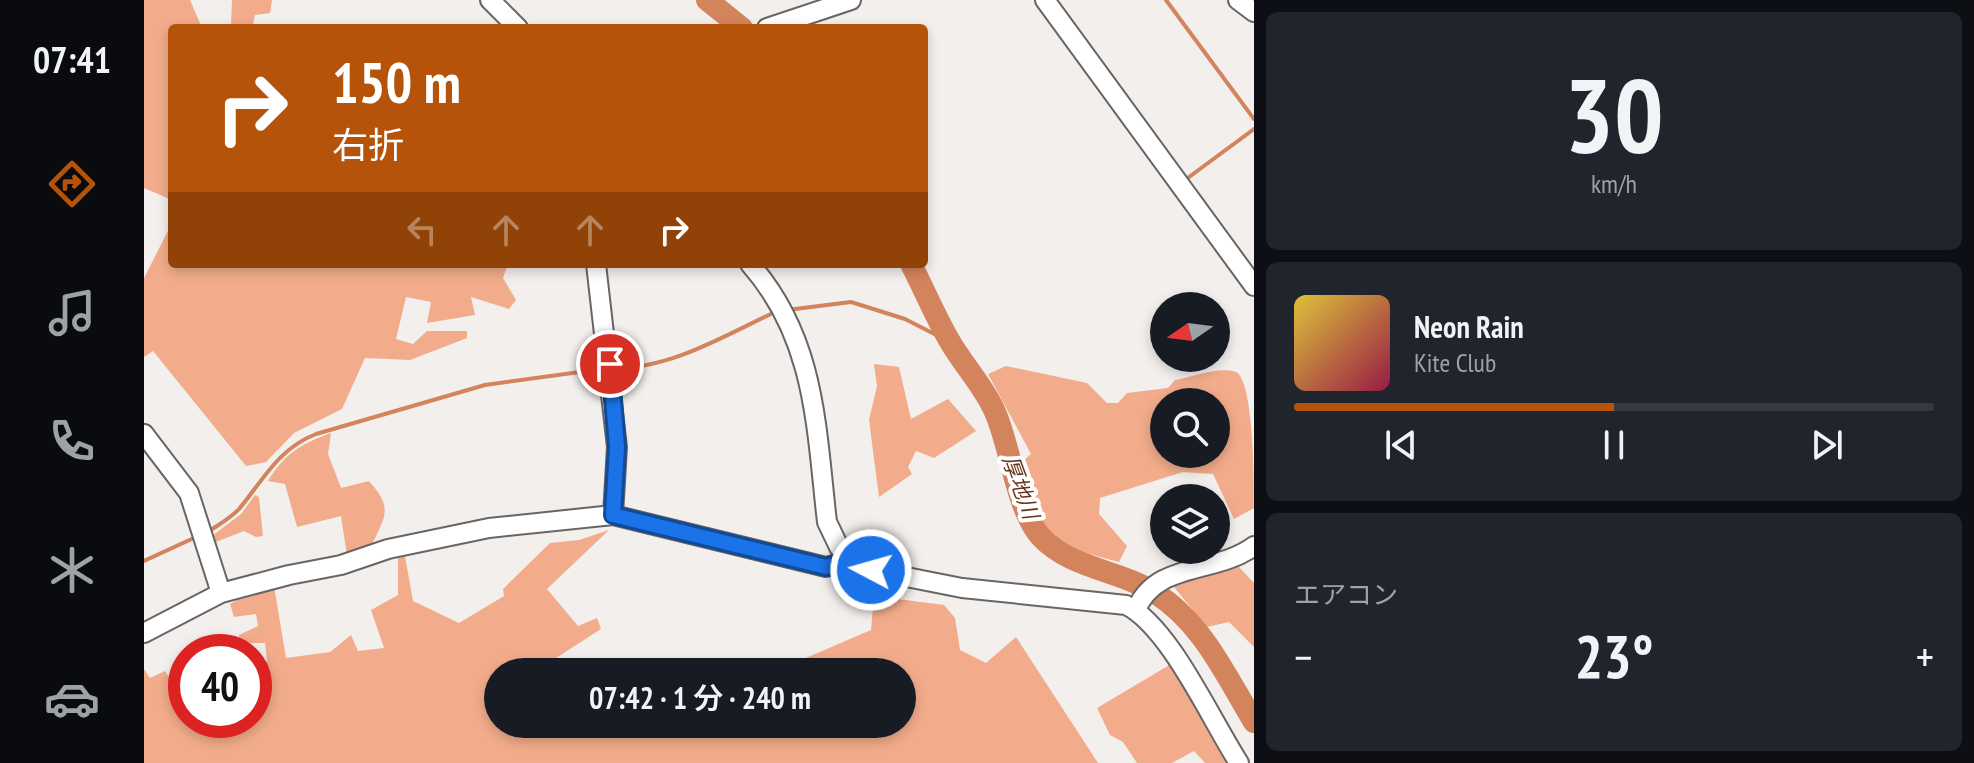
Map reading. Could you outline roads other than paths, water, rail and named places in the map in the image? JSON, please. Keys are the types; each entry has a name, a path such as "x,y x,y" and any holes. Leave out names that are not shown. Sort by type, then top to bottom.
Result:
{"street":[{"path":"490,0 514,24"},
{"path":"779,24 851,0"},
{"path":"1045,0 1254,286"},
{"path":"1238,0 1254,12"},
{"path":"597,268 617,447 613,515"},
{"path":"753,268 784,311 806,365 827,522 831,535 851,560 871,570 962,588 1126,605 1139,604 1155,582 1232,560 1254,546"},
{"path":"144,434 189,493 221,593"},
{"path":"144,633 221,593 279,577 341,565 388,549 489,528 613,515 826,567 851,560"},
{"path":"1139,604 1239,763"}],"waterway":[{"name":"厚地川","path":"707,0 737,24"},
{"path":"1166,0 1254,119"},
{"path":"1185,180 1254,129"},
{"name":"厚地川","path":"913,268 949,340 995,412 1020,495 1041,537 1067,556 1141,585 1172,605 1212,651 1254,722"},
{"path":"787,310 851,302 905,319 950,342"},
{"path":"615,368 636,367 677,357 775,312"},
{"path":"208,532 239,509 282,456 316,434 485,385 602,369"},
{"path":"144,561 196,537"}]}
